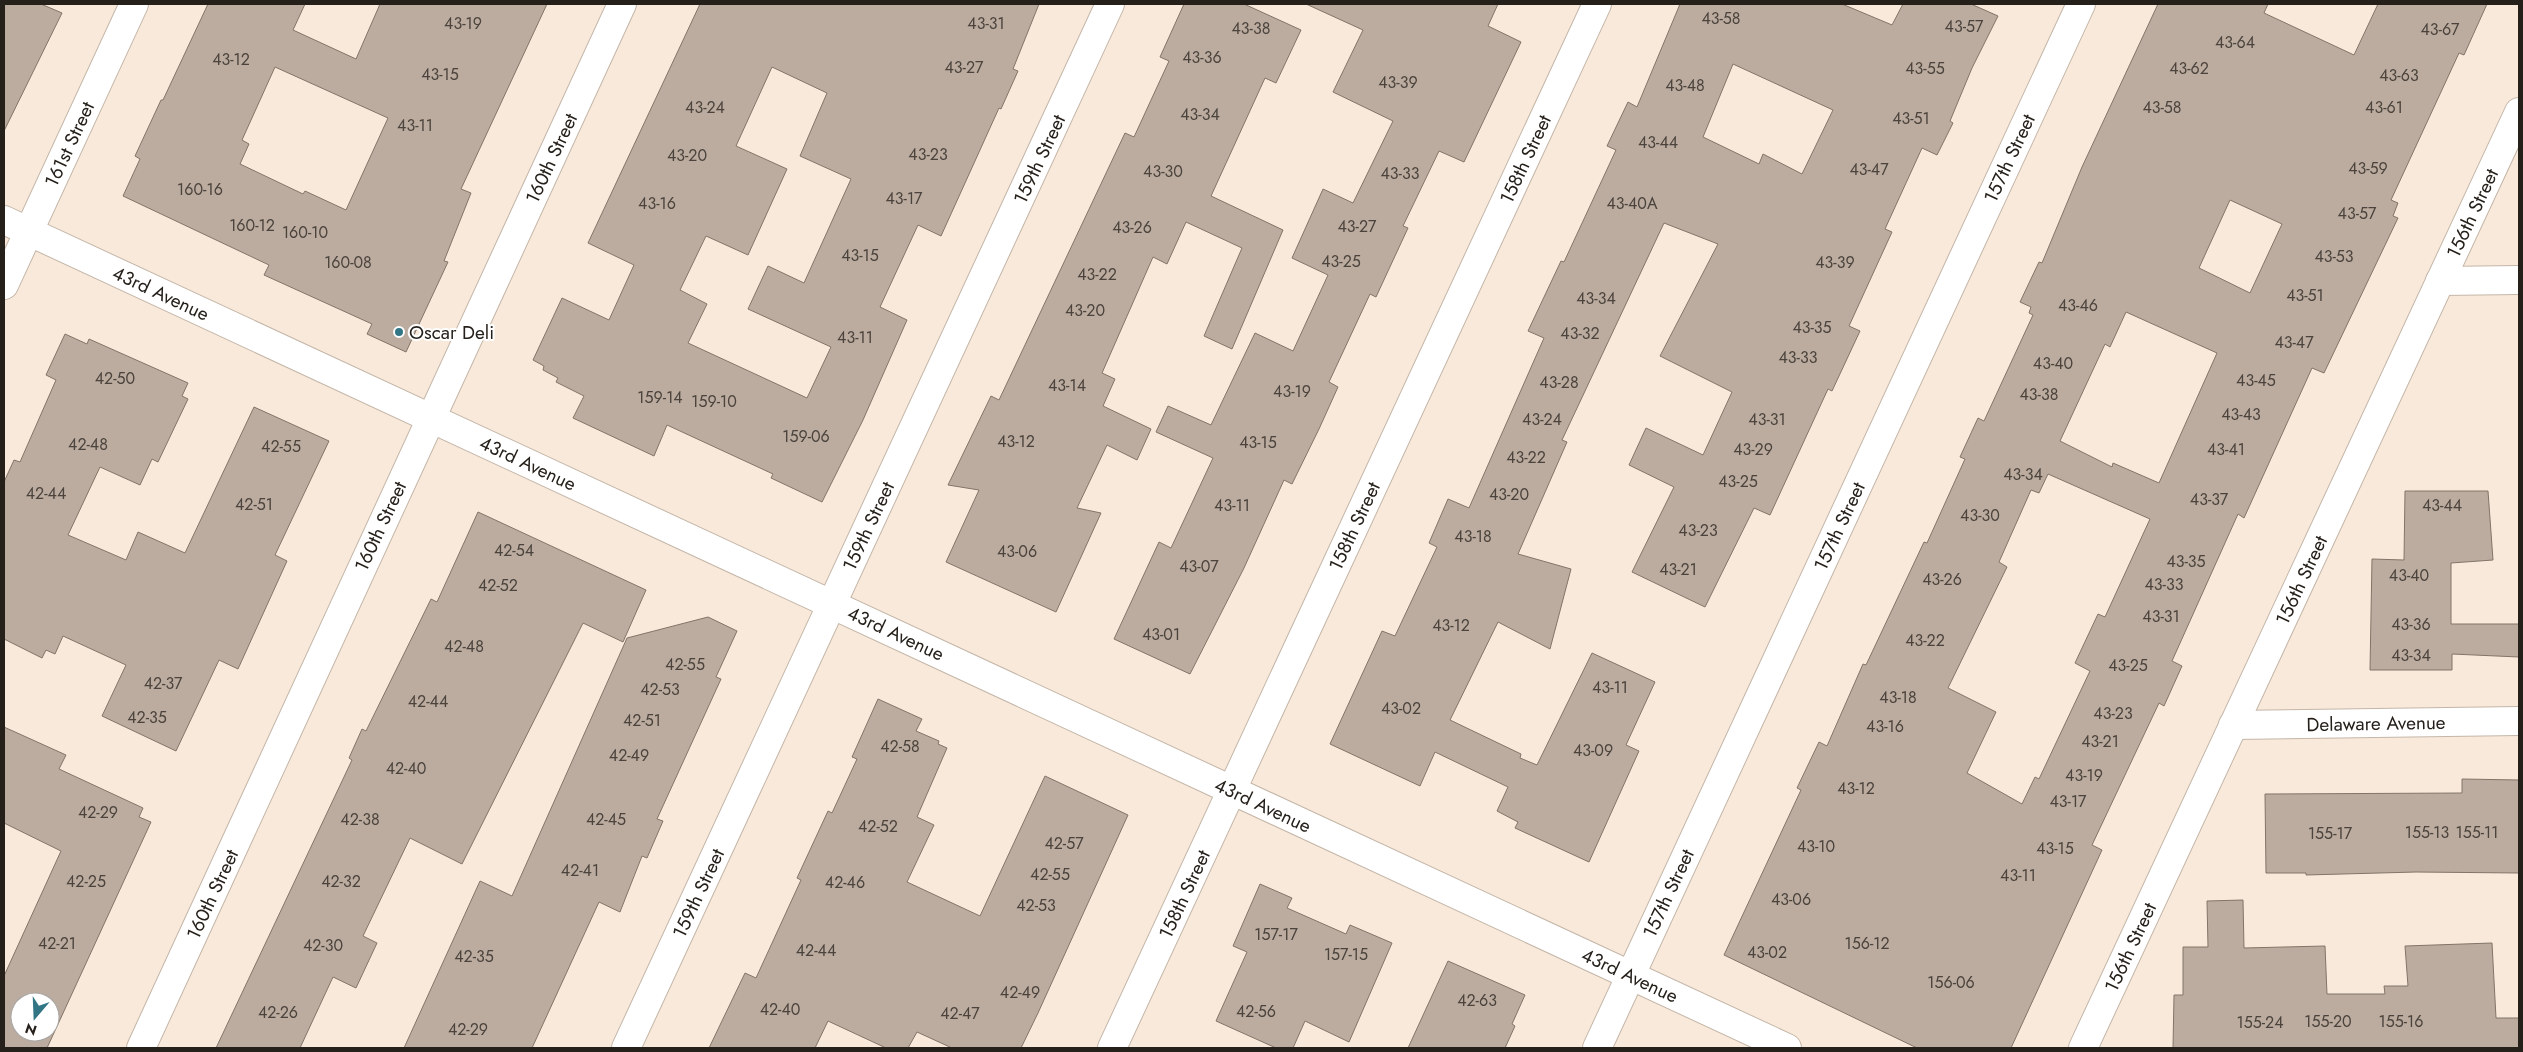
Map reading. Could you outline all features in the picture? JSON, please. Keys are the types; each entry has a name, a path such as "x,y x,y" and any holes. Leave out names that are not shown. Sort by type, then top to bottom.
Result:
{"street":[{"name":"161st Street","path":"4,284 134,4"},
{"name":"160th Street","path":"141,1048 430,417 622,4"},
{"name":"159th Street","path":"626,1048 1110,4"},
{"name":"158th Street","path":"1112,1048 1596,4"},
{"name":"157th Street","path":"1597,1048 2081,4"},
{"name":"156th Street","path":"2083,1048 2519,112"},
{"name":"43rd Avenue","path":"4,220 1787,1048"},
{"path":"2440,281 2519,280"},
{"name":"Delaware Avenue","path":"2234,724 2519,721"}],"building":[{"path":"4,4 41,4 62,13 4,131"},
{"path":"208,4 305,4 293,30 356,59 380,4 547,4 461,189 471,193 444,261 448,262 406,352 367,334 372,324 264,275 269,265 123,196 140,159 135,156 161,100 163,100","holes":["275,67 388,118 346,210 305,191 303,194 240,164 249,144 242,140"]},
{"path":"700,4 1039,4 1013,69 1018,71 1001,109 999,108 941,236 918,225 880,307 907,320 863,420 822,502 771,478 773,474 667,425 654,456 573,418 584,396 556,382 558,378 543,370 544,366 533,360 562,298 609,320 634,265 588,243","holes":["772,67 827,93 800,156 851,179 804,283 768,266 748,309 831,347 807,398 688,343 707,304 680,290 706,236 748,255 787,169 736,146"]},
{"path":"1184,4 1244,4 1301,30 1276,83 1265,78 1211,196 1283,230 1232,349 1204,336 1242,248 1186,222 1167,264 1153,257 1102,373 1115,379 1103,406 1151,429 1137,460 1107,445 1077,508 1101,513 1056,612 946,562 979,490 948,485 991,396 999,400 1125,133 1134,137 1169,61 1160,57"},
{"path":"1306,4 1498,4 1488,26 1521,42 1464,162 1439,151 1403,226 1408,228 1376,297 1370,294 1329,382 1338,387 1319,429 1292,484 1284,480 1244,568 1190,674 1114,639 1159,542 1171,548 1213,458 1156,432 1168,406 1211,425 1255,333 1293,351 1328,275 1292,258 1323,189 1353,203 1393,121 1333,92 1363,30"},
{"path":"1680,4 1842,4 1892,25 1903,4 1971,4 1998,16 1972,68 1950,121 1953,123 1937,155 1922,148 1885,229 1892,232 1849,326 1860,331 1832,391 1828,389 1770,515 1754,508 1705,607 1632,572 1674,487 1629,465 1646,428 1703,455 1732,392 1660,356 1718,244 1664,223 1562,440 1567,442 1518,554 1571,569 1550,649 1498,622 1450,720 1521,754 1520,758 1537,765 1592,653 1655,682 1626,745 1639,751 1589,862 1515,828 1518,822 1497,811 1508,787 1435,752 1420,786 1330,744 1382,631 1395,636 1437,547 1429,543 1448,499 1469,508 1544,338 1528,331 1561,261 1564,262 1616,150 1607,146 1628,102 1637,107","holes":["1733,64 1833,110 1802,174 1763,154 1759,164 1703,137"]},
{"path":"2158,4 2268,4 2264,13 2354,55 2378,4 2487,4 2464,55 2459,53 2391,200 2398,203 2393,216 2398,218 2324,373 2312,368 2244,518 2238,514 2172,661 2182,666 2164,706 2159,703 2092,845 2102,850 2011,1048 1917,1048 1724,955 1801,790 1797,788 1819,742 1827,746 1863,664 1866,665 1924,542 1927,543 1965,459 1960,457 1978,418 1984,421 2033,315 2029,313 2031,307 2020,302 2039,262 2042,263 2082,167","holes":["2230,200 2282,224 2250,293 2199,268","2126,312 2217,353 2159,483 2113,463 2112,467 2060,441 2105,344 2110,347","2048,474 2150,519 2105,617 2098,614 2075,663 2090,671 2039,779 2035,777 2022,804 1967,773 1996,712 1948,688 2007,567 1999,562 2031,490 2039,493"]},
{"path":"65,334 87,344 89,339 188,383 182,396 188,399 158,462 152,459 140,485 100,467 68,535 126,560 138,532 185,553 254,407 329,441 275,555 287,561 238,669 219,660 176,751 102,716 126,665 63,636 55,654 46,650 42,658 4,639 4,482 14,460 20,462 56,380 46,375"},
{"path":"2405,491 2488,491 2493,560 2451,563 2451,624 2519,624 2519,657 2452,654 2452,670 2370,670 2372,559 2404,560"},
{"path":"478,512 646,590 623,642 583,623 462,864 410,838 363,936 377,943 356,988 333,977 300,1048 216,1048 352,760 349,758 362,729 366,731 431,599 437,602"},
{"path":"708,617 737,631 716,677 721,679 657,819 663,821 647,858 642,856 620,912 599,902 532,1048 404,1048 480,881 512,896 627,638"},
{"path":"878,699 922,719 916,731 939,741 938,744 947,748 917,817 934,825 907,882 980,916 1045,776 1128,815 1038,1013 1021,1048 952,1048 917,1032 908,1048 886,1048 828,1021 815,1048 709,1048 745,973 756,978 801,880 797,878 828,811 832,813 857,759 852,757"},
{"path":"4,727 66,755 59,769 143,808 139,817 151,822 60,1020 60,992 10,992 10,1042 50,1042 47,1048 4,1048 4,976 61,851 4,823"},
{"path":"2462,779 2519,780 2519,873 2416,872 2306,875 2306,873 2266,873 2265,794 2462,793"},
{"path":"1260,884 1292,898 1287,908 1346,934 1350,925 1392,943 1349,1042 1305,1021 1293,1048 1276,1048 1216,1021 1247,952 1233,946"},
{"path":"2243,900 2244,948 2325,946 2327,994 2385,994 2384,986 2408,986 2405,946 2492,943 2496,1018 2519,1018 2519,1048 2173,1048 2174,995 2183,995 2183,947 2208,947 2207,901"},
{"path":"1448,961 1525,995 1512,1024 1515,1026 1505,1048 1408,1048"}],"place":[{"name":"Oscar Deli","path":"399,332"}]}
